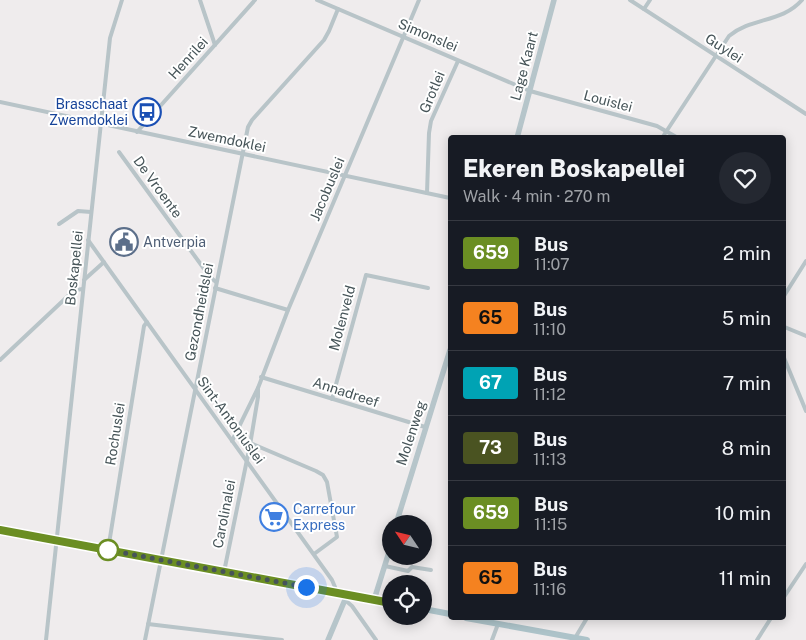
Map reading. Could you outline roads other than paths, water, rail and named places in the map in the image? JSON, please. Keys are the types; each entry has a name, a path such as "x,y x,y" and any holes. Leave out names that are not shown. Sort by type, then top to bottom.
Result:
{"main road":[{"path":"0,530 334,592 346,597 382,601"},
{"path":"432,611 448,614"},
{"path":"484,620 587,640"}],"street":[{"name":"Boskapellei","path":"46,640 110,38 122,0"},
{"path":"200,0 215,45"},
{"name":"Henrilei","path":"137,132 255,0"},
{"name":"Simonslei","path":"317,0 530,91"},
{"name":"Jacobuslei","path":"246,461 261,377 419,0"},
{"name":"Lage Kaart","path":"519,135 554,0"},
{"name":"Guylei","path":"630,0 806,114"},
{"path":"644,9 650,0"},
{"path":"664,135 729,36 750,23 785,14 802,0"},
{"name":"Gezondheidslei","path":"145,640 241,154 248,127 252,120 324,40 338,9"},
{"name":"Grotlei","path":"427,193 431,121 458,60"},
{"name":"Louislei","path":"530,91 657,126 674,135"},
{"path":"0,96 7,103"},
{"name":"Zwemdoklei","path":"0,102 448,198"},
{"name":"De Vroente","path":"119,152 210,277 216,282"},
{"path":"59,224 78,211 91,212"},
{"name":"Sint-Antoniuslei","path":"88,240 314,554 332,580 335,588 334,592"},
{"path":"786,293 806,261"},
{"path":"84,280 104,262"},
{"name":"Molenveld","path":"332,399 366,275 428,288"},
{"path":"215,288 288,310"},
{"path":"0,360 75,290 83,289"},
{"name":"Rochuslei","path":"108,550 144,326 147,322"},
{"path":"786,328 806,336"},
{"name":"Molenweg","path":"399,515 448,356"},
{"path":"786,363 806,411"},
{"name":"Annadreef","path":"261,377 425,427"},
{"name":"Jacobuslei","path":"232,441 258,388"},
{"path":"250,443 316,470 323,475 327,482 338,537 314,554"},
{"name":"Carolinalei","path":"224,572 246,461"},
{"path":"786,594 806,564"},
{"path":"374,600 385,566 408,571 412,567 431,570"},
{"path":"328,640 346,597"},
{"path":"346,597 376,640"},
{"path":"575,638 586,620"},
{"path":"757,640 771,620"},
{"path":"492,640 501,622"},
{"path":"148,624 282,640"}],"place":[{"name":"Brasschaat Zwemdoklei","path":"147,112"},
{"name":"Antverpia","path":"124,242"},
{"name":"Carrefour Express","path":"274,517"}]}
